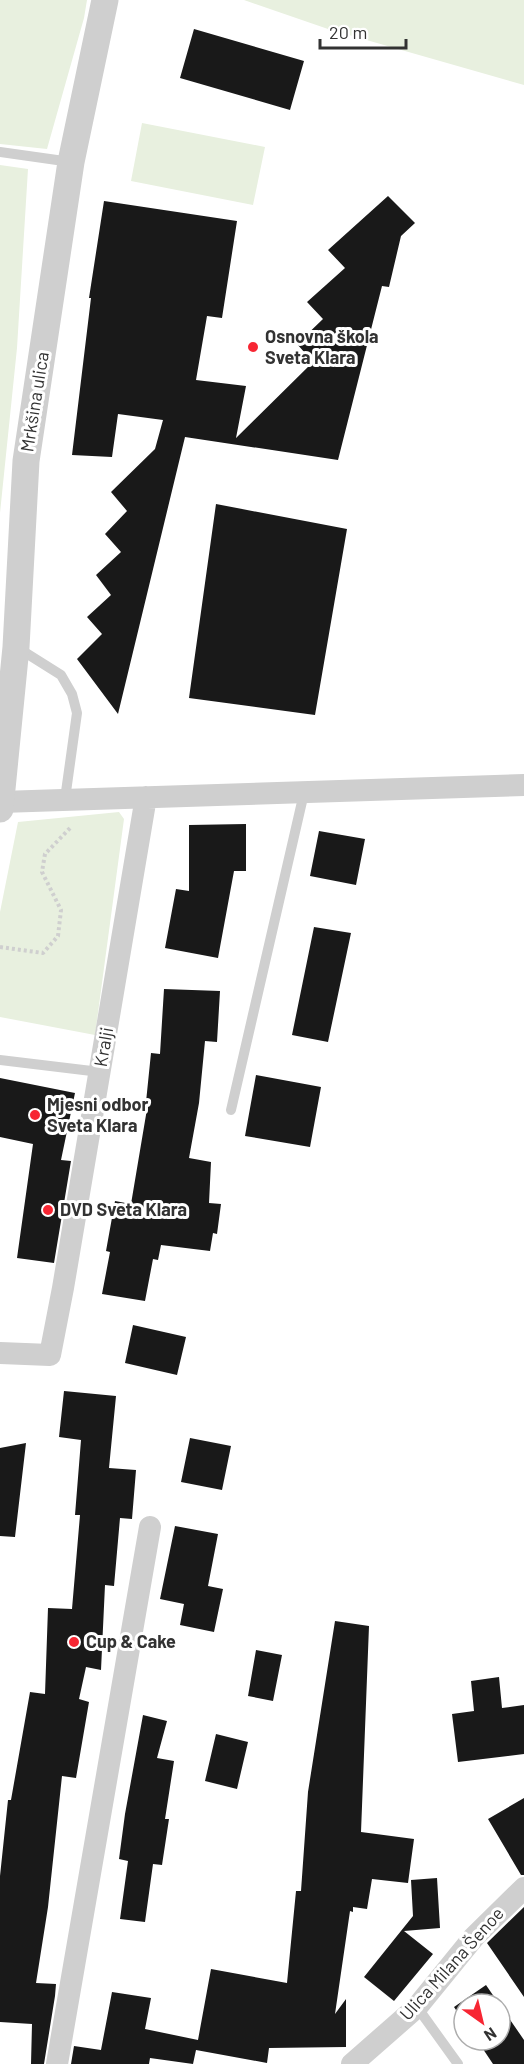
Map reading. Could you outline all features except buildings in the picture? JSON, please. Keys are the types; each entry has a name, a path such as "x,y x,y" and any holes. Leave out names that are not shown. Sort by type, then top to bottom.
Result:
{"street":[{"name":"Mrkšina ulica","path":"1,805 16,647 26,461 71,162 105,0"},
{"path":"1,805 73,799 524,785"},
{"name":"Kralji","path":"0,1353 50,1354 146,797"},
{"path":"57,2064 150,1527"},
{"name":"Ulica Milana Šenoe","path":"353,2064 417,2007 474,1937 524,1888"}],"lane":[{"path":"0,152 71,162"},
{"path":"16,647 61,675 72,694 77,713 73,799"},
{"path":"231,1110 304,793"},
{"path":"0,1060 99,1072"},
{"path":"417,2007 458,2064"}],"path":[{"path":"0,947 43,952 58,936 61,910 42,872 45,854 77,822 80,814 73,799"}],"green space":[{"path":"0,0 87,0 47,149 0,144"},
{"path":"244,0 524,0 524,85 328,29"},
{"path":"142,123 265,147 253,205 131,181"},
{"path":"0,165 28,169 17,348 0,513"},
{"path":"119,812 124,819 95,1035 0,1017 0,912 18,822"}],"place":[{"name":"Osnovna škola Sveta Klara","path":"253,347"},
{"name":"Mjesni odbor Sveta Klara","path":"35,1115"},
{"name":"DVD Sveta Klara","path":"48,1210"},
{"name":"Cup & Cake","path":"74,1642"}]}
